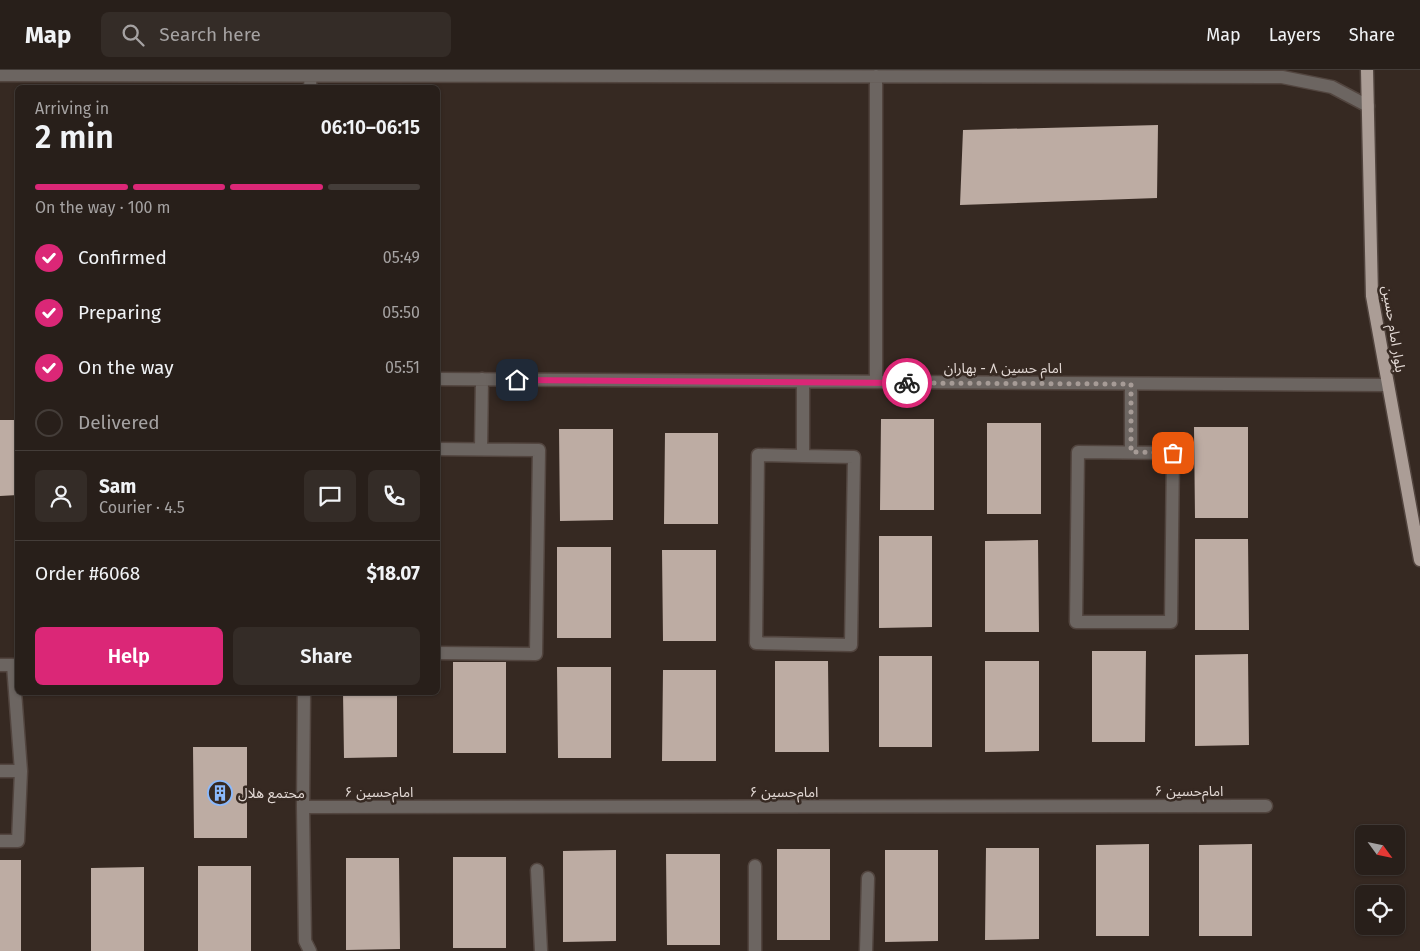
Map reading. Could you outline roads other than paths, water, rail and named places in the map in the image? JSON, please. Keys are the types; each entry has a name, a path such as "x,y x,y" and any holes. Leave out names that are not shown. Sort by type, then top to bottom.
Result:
{"main road":[{"name":"بلوار امام حسین","path":"1367,70 1364,104 1372,296 1420,560"}],"street":[{"path":"0,75 311,78 791,73 876,76 1282,77 1325,85 1364,104"},
{"path":"876,76 876,382"},
{"name":"امام حسین ۸ - بهاران","path":"440,379 1388,385"},
{"path":"481,449 482,379"},
{"path":"803,382 803,456"},
{"path":"1131,384 1131,452"},
{"path":"440,449 539,450 536,654 440,653"},
{"path":"1078,452 1131,452 1173,453 1171,622 1076,622 1078,452"},
{"path":"758,455 803,456 854,456 851,645 756,644 758,455"},
{"path":"0,665 15,665"},
{"path":"0,842 18,841 21,770 17,695"},
{"path":"304,695 303,807 306,941 310,951"},
{"path":"0,771 21,770"},
{"name":"امام‌حسین ۶","path":"303,807 1266,806"},
{"path":"755,866 755,951"},
{"path":"537,870 541,951"},
{"path":"866,951 868,878"}],"place":[{"name":"محتمع هلال","path":"220,793"}]}
